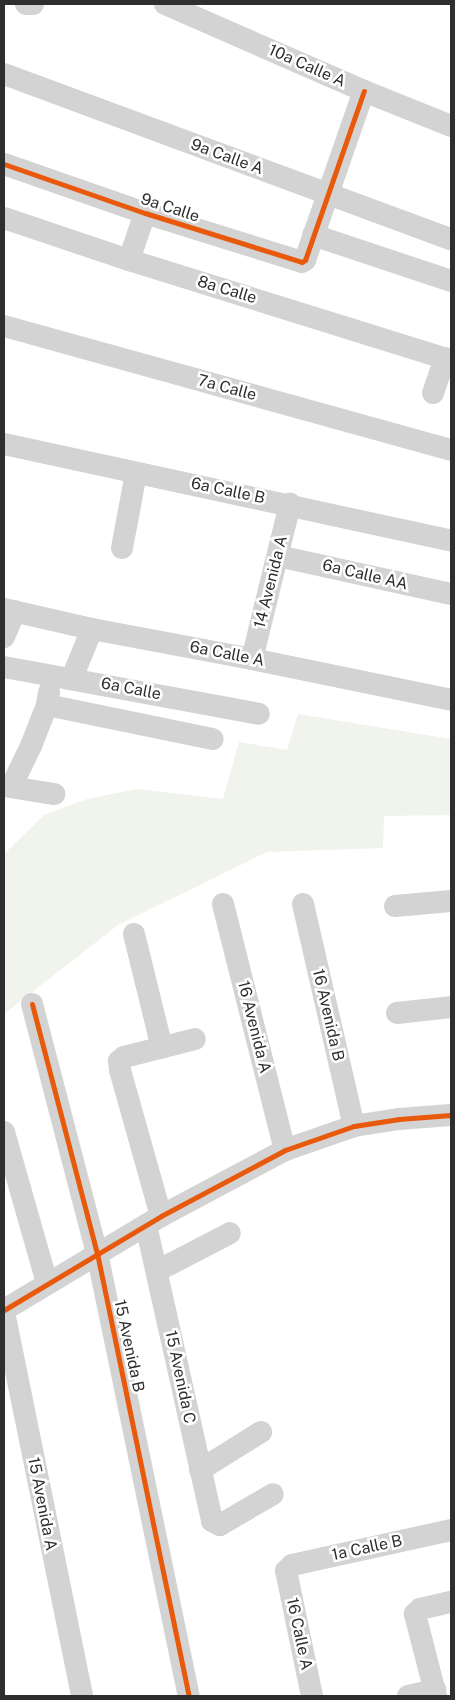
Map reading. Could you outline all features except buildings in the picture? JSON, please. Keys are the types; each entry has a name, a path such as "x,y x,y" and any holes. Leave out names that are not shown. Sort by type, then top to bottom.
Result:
{"street":[{"path":"26,4 33,4"},
{"name":"10a Calle A","path":"165,4 364,91 451,126"},
{"name":"9a Calle A","path":"4,74 451,239"},
{"path":"364,91 314,234 451,281"},
{"name":"9a Calle","path":"4,164 144,213 302,262 305,260 314,234"},
{"path":"129,260 144,213"},
{"name":"8a Calle","path":"4,218 129,260 448,359"},
{"name":"7a Calle","path":"4,326 451,450"},
{"path":"433,393 448,359"},
{"name":"6a Calle B","path":"4,444 290,504 451,541"},
{"path":"122,548 136,472"},
{"name":"14 Avenida A","path":"252,659 290,504"},
{"name":"6a Calle AA","path":"278,556 451,594"},
{"path":"4,637 10,610"},
{"name":"6a Calle A","path":"10,610 92,629 252,659 451,700"},
{"path":"54,794 7,787 31,746 47,706 62,676 92,629"},
{"name":"6a Calle","path":"4,667 62,676 259,714"},
{"path":"47,706 212,739"},
{"path":"395,906 451,901"},
{"name":"16 Avenida A","path":"223,904 285,1150"},
{"name":"16 Avenida B","path":"302,904 354,1126"},
{"path":"134,934 162,1048 194,1039"},
{"name":"15 Avenida B","path":"32,1004 97,1253 189,1696"},
{"path":"397,1012 451,1007"},
{"name":"15 Avenida C","path":"162,1048 124,1057 120,1061 120,1070 153,1221 157,1271 212,1521 220,1525 272,1494"},
{"path":"4,1311 97,1253 285,1150 354,1126 399,1119 451,1115"},
{"path":"4,1132 47,1283"},
{"path":"157,1271 230,1233"},
{"name":"15 Avenida A","path":"4,1311 78,1695"},
{"path":"200,1470 261,1432"},
{"name":"1a Calle B","path":"286,1571 292,1565 300,1562 451,1530"},
{"name":"16 Calle A","path":"286,1571 312,1696"},
{"path":"408,1696 435,1693 415,1614 420,1609 451,1602"}],"shaded area":[{"path":"298,714 451,739 451,815 384,816 383,848 267,852 118,925 4,1014 5,853 44,815 87,799 137,789 223,799 239,742 287,750"}],"cycle path":[{"path":"4,164 145,213 302,262 305,260 364,91"},
{"path":"32,1004 97,1253 189,1696"},
{"path":"4,1310 161,1216 285,1150 354,1126 399,1119 451,1115"}]}
